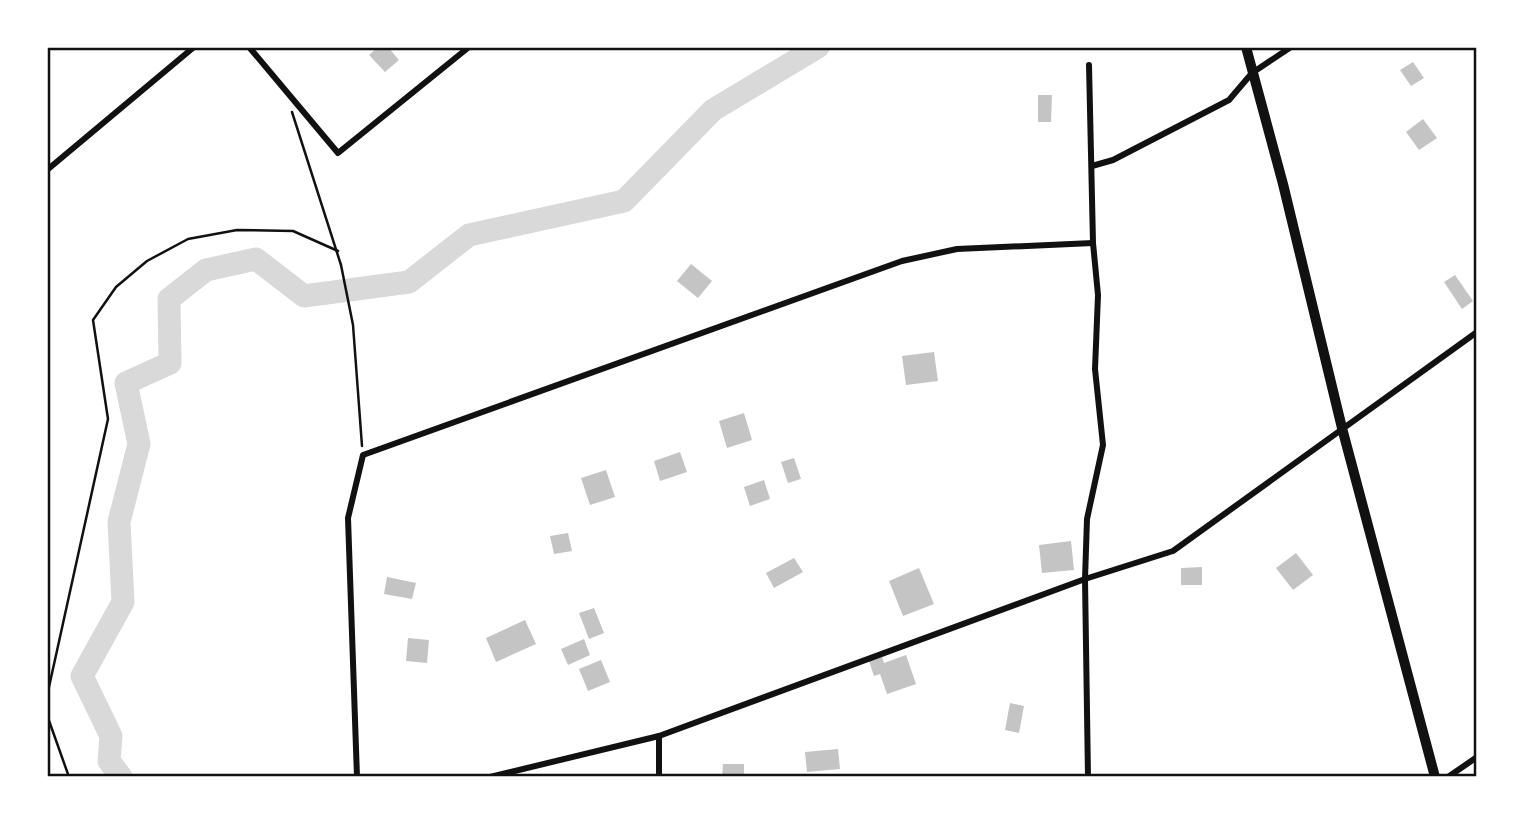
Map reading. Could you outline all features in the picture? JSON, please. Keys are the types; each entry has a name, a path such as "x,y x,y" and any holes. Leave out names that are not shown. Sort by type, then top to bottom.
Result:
{"main road":[{"path":"1246,47 1283,184 1342,428 1435,777"}],"street":[{"path":"47,170 194,47"},
{"path":"249,47 338,153 469,47"},
{"path":"1092,166 1113,160 1229,100 1252,73 1291,47"},
{"path":"1088,777 1085,579 1087,519 1103,445 1095,369 1098,295 1089,65"},
{"path":"357,777 348,518 363,455 902,261 957,249 1094,243"},
{"path":"490,777 659,736 1085,579 1174,551 1477,332"},
{"path":"659,736 659,777"},
{"path":"1448,777 1477,757"}],"path":[{"path":"284,89 338,251 353,325 363,455"},
{"path":"47,696 108,419 93,320 116,286 147,261 188,239 237,230 293,231 338,251"},
{"path":"47,715 69,777"}],"building":[{"path":"378,47 388,47 399,60 385,72 369,55"},
{"path":"1413,62 1424,78 1411,86 1400,70"},
{"path":"1038,95 1052,95 1051,122 1038,122"},
{"path":"1423,119 1437,138 1419,150 1406,132"},
{"path":"691,264 712,281 698,298 677,281"},
{"path":"1455,275 1473,301 1462,309 1444,282"},
{"path":"934,352 938,381 906,385 902,356"},
{"path":"744,413 752,440 727,448 719,421"},
{"path":"680,452 687,472 660,481 654,461"},
{"path":"794,458 801,479 788,483 781,462"},
{"path":"606,470 615,497 590,505 581,478"},
{"path":"764,480 770,499 750,506 744,487"},
{"path":"568,533 572,551 554,554 550,536"},
{"path":"1071,541 1074,570 1042,573 1039,545"},
{"path":"1296,553 1313,575 1293,590 1276,568"},
{"path":"794,558 803,572 774,588 766,573"},
{"path":"1202,567 1202,585 1181,585 1181,568"},
{"path":"919,568 934,604 903,616 889,581"},
{"path":"387,577 416,583 412,599 384,594"},
{"path":"594,608 604,633 589,639 579,613"},
{"path":"525,620 536,644 496,662 486,638"},
{"path":"408,638 429,640 427,663 406,661"},
{"path":"584,639 590,655 568,665 561,649"},
{"path":"906,655 916,684 887,694 880,674 874,676 869,661 882,657 884,663"},
{"path":"601,660 610,682 588,691 579,669"},
{"path":"1010,703 1024,706 1019,733 1005,730"},
{"path":"838,749 840,769 807,772 805,752"},
{"path":"723,764 744,764 744,777 722,777"}],"waterway":[{"path":"121,777 109,761 111,736 82,676 123,602 119,522 139,444 126,383 170,363 169,299 206,270 256,259 304,296 409,282 469,235 624,201 713,110 818,47"}]}
